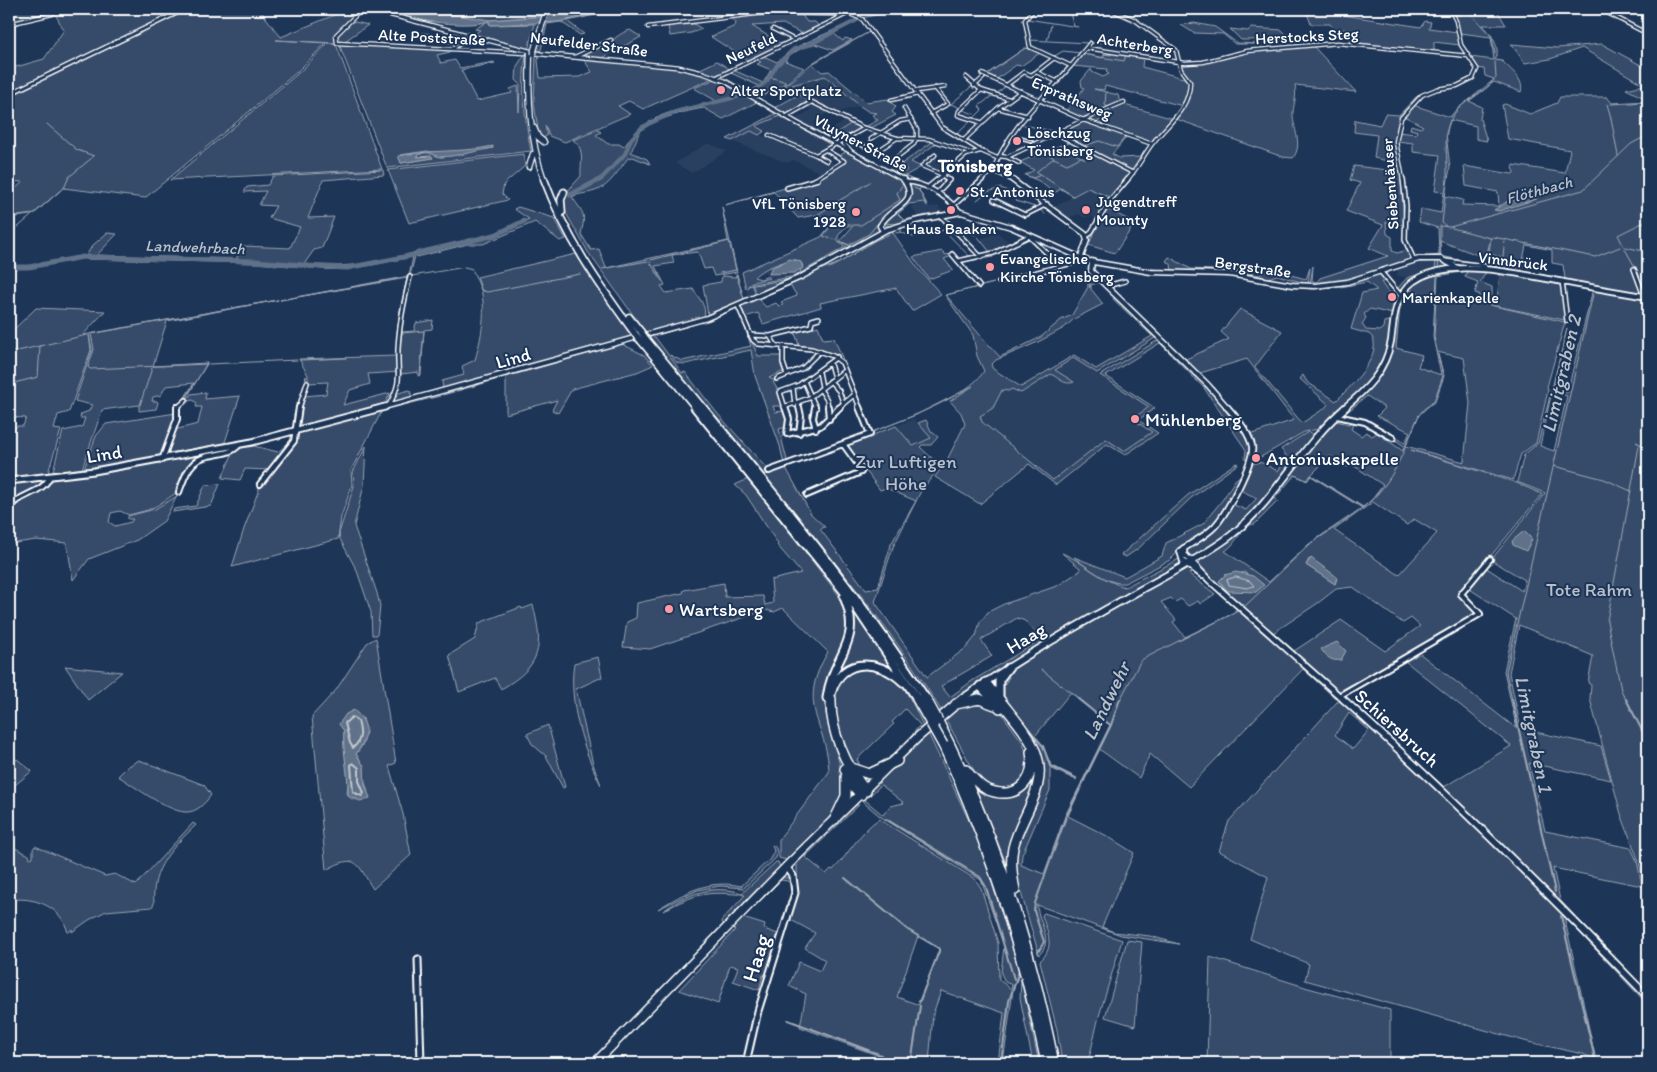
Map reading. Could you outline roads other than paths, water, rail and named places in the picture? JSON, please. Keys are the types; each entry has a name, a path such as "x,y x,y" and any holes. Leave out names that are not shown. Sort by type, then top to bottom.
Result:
{"highway":[{"path":"545,9 531,52 527,102 534,148 546,188 567,232 590,271 638,333"},
{"path":"531,52 530,90 534,128 543,166 562,212 596,271 643,340 839,585 923,702"},
{"path":"534,128 538,137 544,142"},
{"path":"530,167 534,148"},
{"path":"562,212 561,200 564,192"},
{"path":"553,216 567,232"},
{"path":"643,340 859,602 905,665 923,702 962,767 995,845 1017,910"},
{"path":"836,819 846,796 847,784 845,763 830,718 827,697 830,675 848,647 853,629 851,613 839,585"},
{"path":"863,793 851,784 830,705 832,688 842,674 860,665 883,667 901,679 923,702"},
{"path":"1008,668 998,684 998,696 1034,750 1040,770 1038,792 1015,839 1012,853 1017,910 1031,976 1054,1063"},
{"path":"983,684 1002,704"},
{"path":"962,767 977,782 992,791 1012,792 1026,783 1034,765 1031,751 983,684"},
{"path":"956,704 974,699 984,699 1006,715"},
{"path":"946,743 986,842 1027,958"},
{"path":"845,763 858,773 870,774 880,771 897,761"},
{"path":"1031,976 1046,1063"}],"main road":[{"path":"9,94 185,9"},
{"name":"Neufelder Straße","path":"368,9 541,54 678,67 717,78 748,94"},
{"name":"Vluyner Straße","path":"748,94 785,117 896,173 907,182"},
{"path":"885,231 880,228 880,222 908,200 910,192 907,182"},
{"path":"882,224 889,226 960,212"},
{"name":"Bergstraße","path":"960,212 1011,227 1081,259 1151,272 1230,274 1309,286 1338,284 1380,271"},
{"path":"882,224 889,215"},
{"path":"882,224 885,231"},
{"name":"Lind","path":"9,481 162,460 238,445 654,334 707,318 736,306 801,277 885,231 902,224"},
{"name":"Vinnbrück","path":"1380,271 1414,260 1435,259 1447,262 1457,269"},
{"name":"Vinnbrück","path":"1400,296 1406,288 1419,278 1432,273 1457,269 1502,270 1646,296"},
{"name":"Haag","path":"595,1063 786,866 956,704 1008,668 1230,536 1257,512 1318,433 1359,396 1386,362 1400,296"}],"street":[{"name":"Alte Poststraße","path":"362,9 336,35 338,43 531,52"},
{"path":"845,12 848,9"},
{"path":"954,205 968,190 993,171 998,157 1028,116 1071,66 1030,47 1025,20 1034,9"},
{"path":"998,282 1081,259 1084,254 1086,236 1090,234 1111,199 1133,173 1152,144 1177,117 1188,98 1190,82 1179,62 1176,50 1135,20 1110,9"},
{"name":"Siebenhäuser","path":"1414,260 1405,240 1406,206 1396,135 1401,118 1422,95 1437,89 1457,86 1473,78 1477,69 1461,45 1456,21 1450,9"},
{"path":"1600,9 1646,31"},
{"path":"845,12 862,19 942,127 965,139 980,151 998,157 1007,157 1058,134 1081,119 1124,102"},
{"name":"Neufeld","path":"648,27 763,13 845,12"},
{"name":"Neufeld","path":"717,78 849,13"},
{"path":"9,24 52,14"},
{"path":"773,29 795,40"},
{"path":"423,34 462,43"},
{"path":"452,49 472,36"},
{"path":"575,57 590,48 611,40"},
{"name":"Achterberg","path":"1071,66 1090,43"},
{"name":"Herstocks Steg","path":"1179,62 1203,62 1267,48 1350,43 1468,56"},
{"name":"Achterberg","path":"1087,48 1179,62"},
{"path":"1008,84 1024,72 1031,75 1054,58"},
{"path":"1036,72 1058,82"},
{"name":"Erprathsweg","path":"982,74 1022,90 1081,119 1152,144"},
{"path":"966,78 981,90 1009,99"},
{"path":"974,86 983,78"},
{"path":"891,100 945,87"},
{"path":"931,113 948,104 935,88"},
{"path":"981,90 968,100 958,115 983,123"},
{"path":"965,139 998,108 1022,90"},
{"path":"785,117 812,102 864,128"},
{"path":"894,160 914,144 916,138 915,126 904,108"},
{"path":"998,108 1028,116"},
{"path":"871,139 900,121 911,119"},
{"path":"908,127 915,126"},
{"path":"816,156 865,128 878,134 897,138 935,140 970,153"},
{"path":"1058,134 1133,173"},
{"path":"769,135 827,161"},
{"path":"876,152 897,138"},
{"path":"1020,138 1032,141"},
{"path":"846,139 844,144 850,150"},
{"path":"860,144 894,160 892,161 900,165"},
{"path":"787,188 817,179 844,161 826,150"},
{"path":"927,188 970,153 980,151"},
{"path":"935,155 922,166 949,180 937,193"},
{"path":"1007,157 1019,163"},
{"path":"993,171 1018,181 1086,236"},
{"name":"Vluyner Straße","path":"907,182 916,183 937,193 954,205 960,212"},
{"path":"994,200 1025,215 1047,204"},
{"path":"940,215 981,257"},
{"path":"958,261 994,253 1029,236 1059,265"},
{"path":"952,254 979,286"},
{"path":"1094,262 1090,268 1208,385 1245,428 1252,444 1253,454 1247,472 1216,526 1180,551 1180,556 1339,696"},
{"name":"Vinnbrück","path":"1447,262 1485,266"},
{"path":"1634,268 1646,296"},
{"path":"1380,271 1400,296"},
{"path":"389,405 398,389 400,373 398,351 403,305 410,277"},
{"path":"1107,286 1125,281"},
{"name":"Vinnbrück","path":"1562,281 1567,321"},
{"path":"736,306 750,335 758,344 820,351 836,357 845,370 870,434 769,471"},
{"path":"750,335 770,336 811,326 812,320 818,318"},
{"path":"770,336 776,346"},
{"path":"783,346 782,363 787,375"},
{"path":"777,379 803,368 820,351"},
{"path":"836,357 830,364 804,382 780,392 789,419 787,434 816,429 829,419 843,402 854,395"},
{"path":"830,364 834,378"},
{"path":"784,407 797,404 809,398 845,370"},
{"path":"819,372 821,388 827,400 829,419"},
{"path":"830,381 839,391 843,402"},
{"path":"260,484 294,442 298,412 307,382"},
{"path":"804,382 809,398 816,410 814,418 816,429"},
{"path":"793,388 801,416 799,433"},
{"path":"162,460 177,419 178,407 186,400"},
{"path":"1335,416 1365,422 1392,438"},
{"path":"807,495 861,472 862,470 843,444"},
{"name":"Lind","path":"179,492 187,474 196,461 234,450 238,445"},
{"path":"9,507 14,500 40,489 49,480 50,476"},
{"name":"Schiersbruch","path":"1490,559 1462,594 1480,614 1339,696 1429,776 1561,905 1648,997"},
{"name":"Haag","path":"746,1063 758,1011 795,893 794,880 786,866"},
{"path":"418,959 421,1063"}],"water":[{"path":"376,9 419,10 490,20 547,16 566,9 617,9 558,22 490,25 489,21 464,24 433,22"},
{"path":"493,146 493,148 461,155 438,157 427,152 470,150"},
{"path":"424,152 417,157 432,156 433,158 401,163 398,156 410,154"},
{"path":"1525,192 1537,199 1499,211 1494,210 1508,201 1523,197"},
{"path":"790,259 801,262 803,268 794,273 769,274 771,268"},
{"path":"1524,531 1532,539 1526,551 1513,545 1512,541"},
{"path":"1311,558 1337,577 1335,584 1306,565"},
{"path":"1236,572 1253,576 1264,585 1256,592 1228,591 1219,581 1225,575"},
{"path":"1337,642 1346,651 1341,660 1330,658 1321,649"},
{"path":"354,710 363,721 366,731 363,742 356,754 364,766 365,785 370,798 360,801 348,795 344,731 339,724 346,714"}],"waterway":[{"path":"862,18 901,9"},
{"path":"1467,9 1479,23"},
{"path":"1070,14 1074,26"},
{"path":"1027,19 1078,27"},
{"name":"Landwehrbach","path":"750,94 767,81 777,65 794,49 809,45 857,20"},
{"path":"1480,24 1492,37 1495,54"},
{"path":"1030,40 1047,41 1051,25"},
{"path":"1048,41 1089,43"},
{"path":"1091,43 1101,43"},
{"path":"995,78 987,74 1025,48 1029,49"},
{"path":"1053,57 1063,51 1080,53"},
{"path":"1083,54 1124,61 1126,55"},
{"path":"1469,100 1496,78 1495,62"},
{"path":"770,77 786,82 783,84"},
{"path":"985,78 992,80"},
{"path":"960,108 951,104 972,86"},
{"path":"996,94 1006,86"},
{"path":"1106,92 1105,105 1108,107"},
{"name":"Landwehrbach","path":"601,179 625,154 631,139 642,127 675,112 745,95"},
{"path":"973,119 982,110 979,106 993,95"},
{"path":"1447,177 1446,135 1448,126 1458,109 1467,101"},
{"path":"1611,104 1648,102"},
{"path":"1607,104 1618,156"},
{"path":"963,110 974,114"},
{"path":"1097,123 1107,111"},
{"path":"957,134 971,121"},
{"path":"1073,141 1084,146 1099,141 1117,147 1126,136 1082,121"},
{"path":"47,124 77,150 94,156 69,177 64,188"},
{"path":"1024,125 1057,132"},
{"path":"1070,128 1061,134 1072,140"},
{"name":"Flöthbach","path":"1440,256 1440,226 1450,227 1583,190 1631,144 1648,135"},
{"path":"1044,152 1071,142"},
{"path":"1029,158 1044,152"},
{"path":"1044,152 1054,158"},
{"path":"1054,158 1067,164 1081,157"},
{"path":"1041,175 1036,172 1054,158"},
{"path":"1025,175 1033,178 1041,175"},
{"path":"1041,175 1073,196"},
{"name":"Landwehrbach","path":"570,195 601,179"},
{"path":"1446,226 1442,223 1447,179"},
{"path":"832,205 870,182"},
{"path":"853,225 861,225 900,200 897,193 903,184"},
{"path":"914,188 919,190 927,206"},
{"path":"977,200 987,192 1001,188 1009,192 1016,201 1035,207"},
{"path":"9,235 61,190"},
{"path":"831,206 817,215 836,220 834,222"},
{"path":"1039,209 1045,214"},
{"path":"9,218 30,215"},
{"path":"1624,247 1618,235 1648,220"},
{"name":"Landwehrbach","path":"418,253 495,235 524,221"},
{"path":"886,223 894,224 905,221"},
{"path":"837,240 823,236 833,223 850,224"},
{"path":"850,244 869,234 878,223"},
{"path":"900,232 902,228 914,224"},
{"path":"964,227 975,235"},
{"path":"1452,228 1490,238"},
{"path":"900,232 913,237 944,230 970,257"},
{"path":"896,233 900,232"},
{"path":"829,268 876,240 893,233"},
{"path":"978,237 990,252"},
{"path":"1493,237 1595,257 1620,247"},
{"path":"1502,264 1505,240"},
{"path":"677,254 729,241 736,270 720,273"},
{"path":"840,241 849,245"},
{"path":"748,286 790,279 847,246"},
{"path":"1625,247 1648,252"},
{"path":"1625,249 1635,267"},
{"path":"651,260 675,254"},
{"name":"Landwehrbach","path":"306,266 347,268 414,255"},
{"path":"974,260 993,257 992,255"},
{"name":"Landwehrbach","path":"9,267 29,267 83,257"},
{"name":"Landwehrbach","path":"87,257 254,261 303,265"},
{"path":"602,269 648,261"},
{"name":"Landwehr","path":"1438,267 1439,261"},
{"path":"650,262 662,281"},
{"path":"412,276 465,267 472,269"},
{"path":"473,271 481,290 487,292 580,274"},
{"path":"737,274 744,299"},
{"path":"281,300 408,277 399,321"},
{"name":"Landwehr","path":"1405,447 1419,415 1434,401 1443,376 1434,337 1437,277"},
{"name":"Limitgraben 1","path":"1512,700 1506,672 1594,290"},
{"path":"232,308 278,300"},
{"path":"185,399 207,364 90,369 88,367 94,349 91,334 228,309"},
{"path":"712,318 733,310"},
{"path":"692,325 703,321"},
{"path":"658,335 689,326"},
{"path":"402,333 424,331 420,375"},
{"path":"9,353 87,335"},
{"path":"506,377 622,344"},
{"path":"9,389 14,383 38,377 40,346"},
{"path":"300,360 346,358"},
{"path":"209,364 297,360"},
{"path":"140,405 152,368"},
{"path":"443,395 502,378"},
{"path":"388,409 440,396"},
{"path":"298,433 383,410"},
{"name":"Tote Rahm","path":"1643,446 1648,441"},
{"name":"Tote Rahm","path":"1631,491 1639,446"},
{"name":"Landwehr","path":"1363,507 1387,482 1405,448"},
{"path":"74,476 102,473 231,449"},
{"path":"1554,466 1604,479 1631,491"},
{"path":"1294,475 1307,480 1311,475 1363,507"},
{"path":"52,479 71,476"},
{"path":"39,480 45,479"},
{"path":"22,482 30,481"},
{"name":"Tote Rahm","path":"1626,700 1621,690 1607,621 1631,491"},
{"name":"Landwehr","path":"1342,523 1363,507"},
{"name":"Landwehr","path":"1243,608 1310,544 1340,524"},
{"name":"Landwehr","path":"1120,700 1141,660 1240,610"},
{"path":"1041,669 1080,700"},
{"path":"1003,687 1009,677"},
{"path":"1002,693 1006,700"},
{"path":"1078,699 1109,724"},
{"name":"Landwehr","path":"1038,952 1044,942 1034,911 1035,903 1066,817 1111,725 1120,699"},
{"name":"Limitgraben 1","path":"1512,699 1555,892"},
{"name":"Tote Rahm","path":"1626,699 1648,742"},
{"path":"1021,720 1043,746 1050,766 1075,778"},
{"path":"886,819 980,877 986,887 1014,979"},
{"path":"845,878 908,930 940,949 919,1002"},
{"name":"Limitgraben 1","path":"1561,916 1595,1059"},
{"name":"Landwehr","path":"1001,1063 1009,1001 1019,971"},
{"path":"911,1063 920,1006"},
{"path":"788,1020 881,1055 882,1063"}],"place":[{"name":"Alter Sportplatz","path":"721,90"},
{"name":"Löschzug Tönisberg","path":"1017,141"},
{"name":"St. Antonius","path":"960,191"},
{"name":"Haus Baaken","path":"951,210"},
{"name":"Jugendtreff Mounty","path":"1086,210"},
{"name":"VfL Tönisberg 1928","path":"856,212"},
{"name":"Evangelische Kirche Tönisberg","path":"990,267"},
{"name":"Marienkapelle","path":"1392,297"},
{"name":"Mühlenberg","path":"1135,419"},
{"name":"Antoniuskapelle","path":"1256,458"},
{"name":"Wartsberg","path":"669,609"}],"district":[{"name":"Tönisberg","path":"975,166"}],"water label":[{"name":"Limitgraben 2","path":"1561,374"}],"park label":[{"name":"Zur Luftigen Höhe","path":"906,472"}]}
